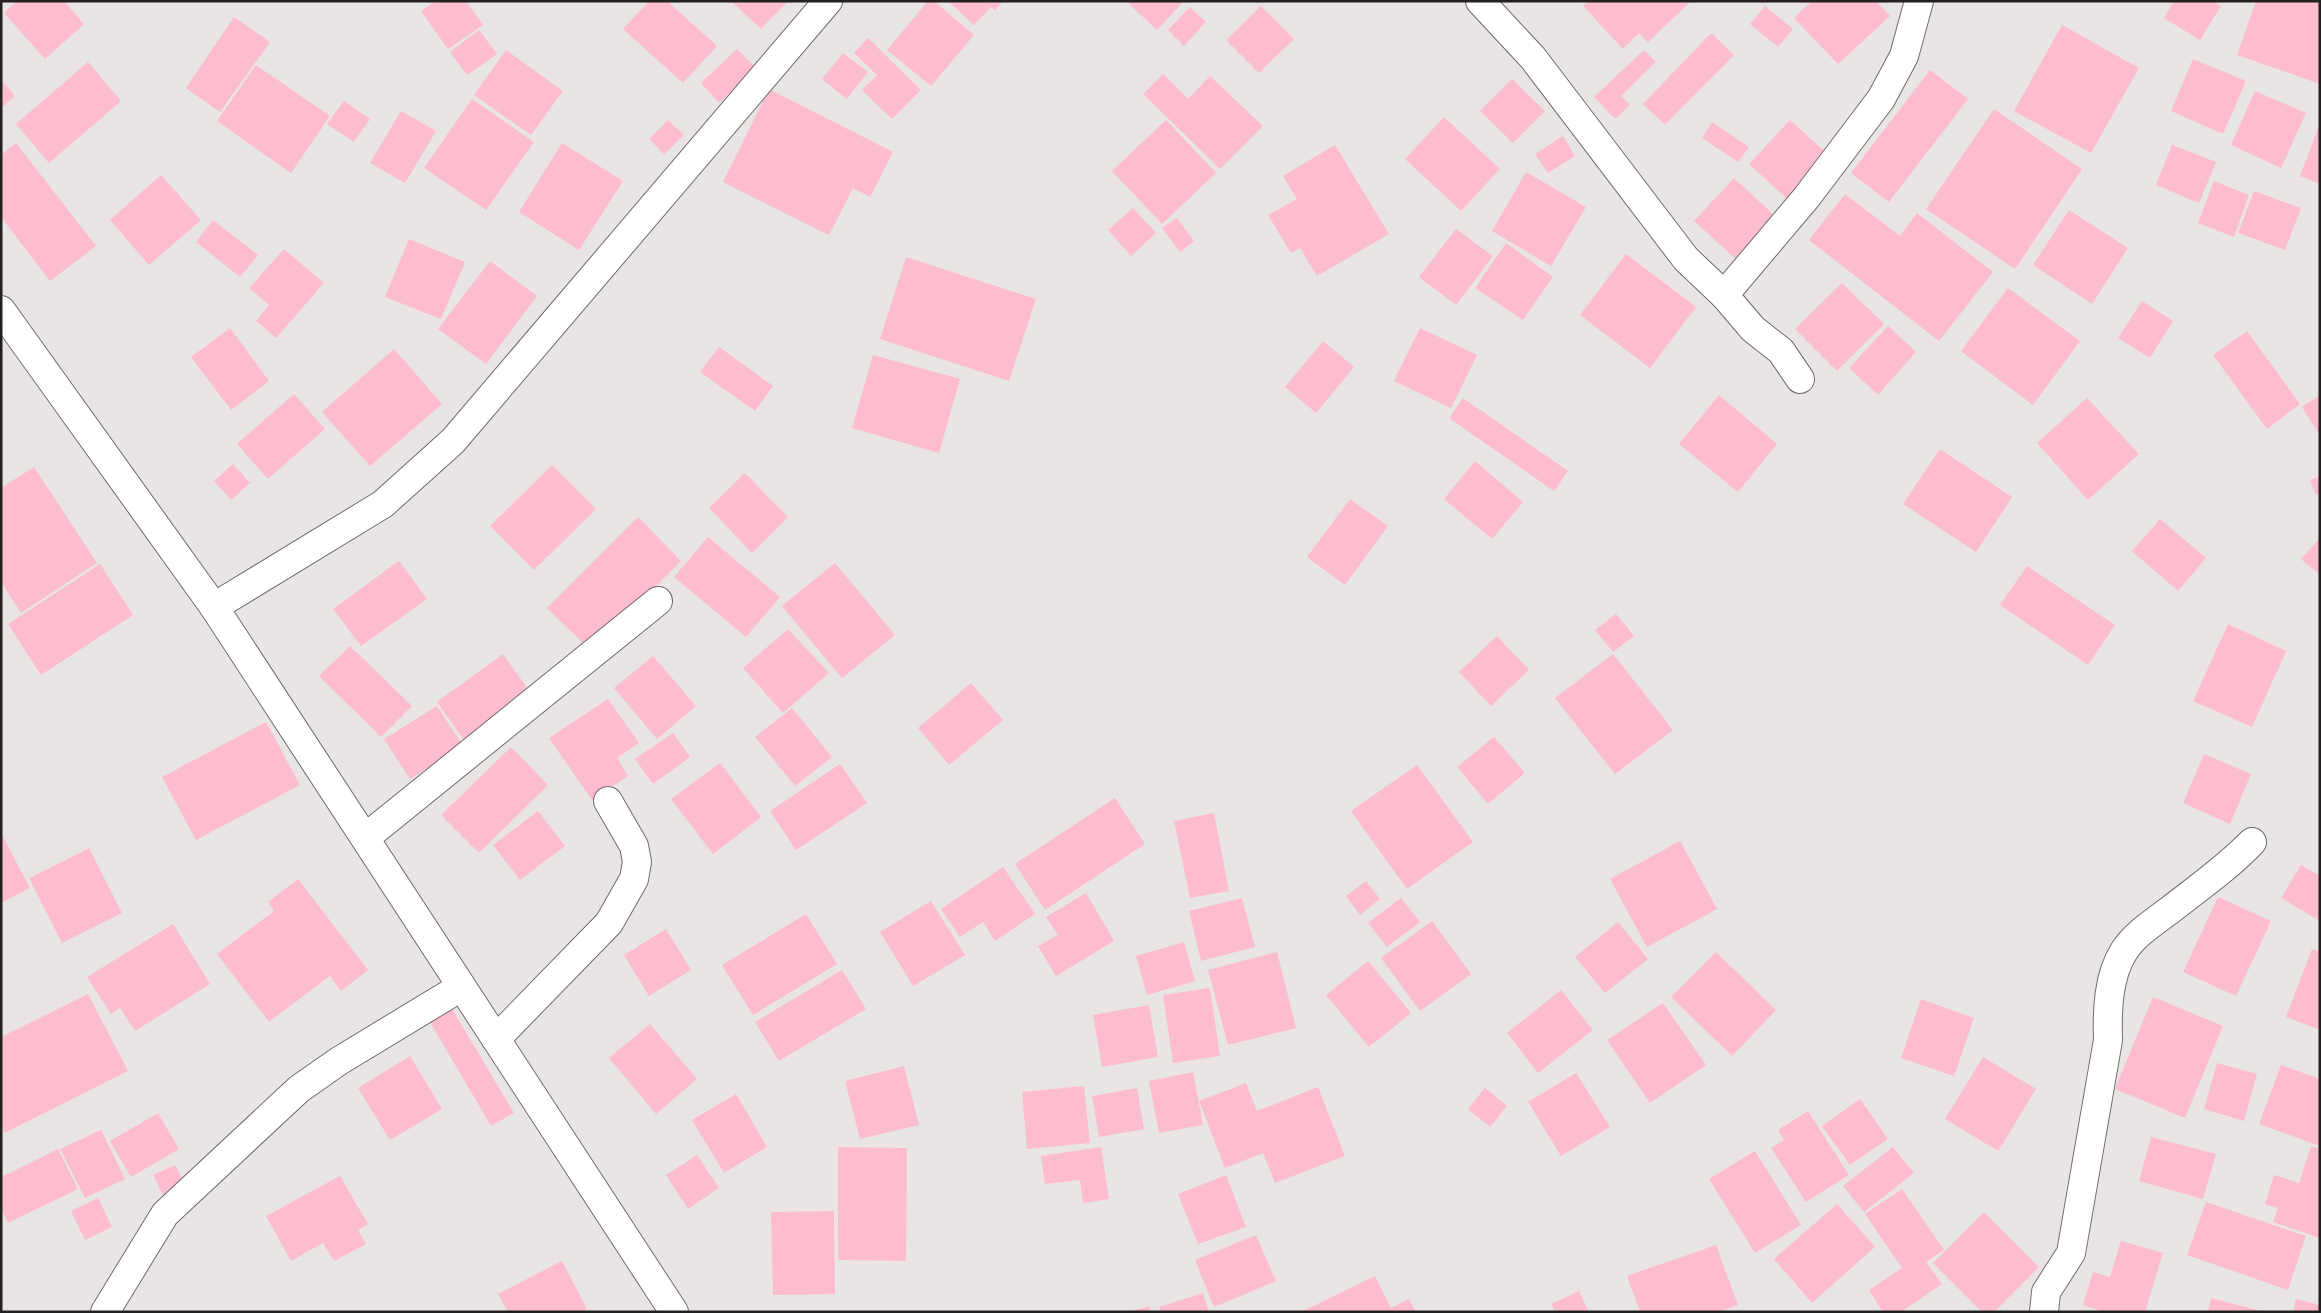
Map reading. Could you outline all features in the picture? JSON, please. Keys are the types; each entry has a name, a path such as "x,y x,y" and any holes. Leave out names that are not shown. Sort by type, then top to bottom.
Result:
{"street":[{"path":"214,607 383,504 453,441 828,1"},
{"path":"1480,1 1533,58 1686,259 1724,295 1753,329 1781,351 1800,379"},
{"path":"1724,295 1806,198 1881,99 1904,56 1919,1"},
{"path":"1,310 214,607 674,1312"},
{"path":"365,838 658,601"},
{"path":"496,1039 609,923 634,879 636,862 634,846 608,800"},
{"path":"2044,1312 2046,1292 2071,1252 2108,1040 2107,1021 2113,974 2124,950 2143,930 2231,864 2252,842"},
{"path":"105,1312 165,1214 299,1089 339,1061 462,987"}],"building":[{"path":"17,1 64,1 84,24 45,59 4,13"},
{"path":"436,1 466,1 483,25 448,49 421,11"},
{"path":"649,1 667,1 717,46 683,83 623,29"},
{"path":"731,1 788,1 761,29"},
{"path":"928,1 934,1 974,35 931,86 887,50"},
{"path":"948,1 1003,1 995,10 991,7 974,25"},
{"path":"1126,1 1184,1 1157,30"},
{"path":"1589,1 1691,1 1648,42 1639,33 1623,49 1583,6"},
{"path":"1812,1 1876,1 1890,16 1838,64 1794,18"},
{"path":"2174,1 2213,1 2221,6 2200,40 2164,18"},
{"path":"2256,1 2320,1 2320,84 2237,55"},
{"path":"1261,6 1294,39 1259,73 1226,40"},
{"path":"1765,6 1793,29 1778,47 1750,24"},
{"path":"1190,7 1206,22 1184,46 1168,30"},
{"path":"234,17 270,42 220,112 186,88"},
{"path":"2062,25 2139,68 2091,153 2014,111"},
{"path":"479,30 497,54 467,75 450,52"},
{"path":"1711,33 1734,55 1665,125 1643,104"},
{"path":"868,38 921,90 892,119 862,90 877,75 854,53"},
{"path":"737,49 756,68 719,103 701,83"},
{"path":"506,50 563,91 531,135 474,95"},
{"path":"1644,50 1656,62 1621,96 1630,105 1615,119 1594,97"},
{"path":"843,53 868,72 847,99 822,79"},
{"path":"2193,59 2246,81 2223,134 2171,111"},
{"path":"88,62 121,101 49,163 16,124"},
{"path":"256,65 330,116 291,173 217,121"},
{"path":"1930,70 1968,99 1889,202 1851,173"},
{"path":"1163,74 1188,99 1210,76 1263,126 1220,169 1143,94"},
{"path":"1512,79 1545,111 1513,143 1480,111"},
{"path":"1,80 15,96 1,108"},
{"path":"769,89 893,152 870,197 853,188 829,235 723,182"},
{"path":"2255,91 2306,113 2281,168 2231,145"},
{"path":"472,99 534,142 486,210 424,168"},
{"path":"344,101 370,119 354,142 327,124"},
{"path":"1994,109 2082,169 2015,269 1926,209"},
{"path":"401,111 436,131 405,183 370,163"},
{"path":"1444,117 1500,169 1461,211 1405,159"},
{"path":"668,120 684,135 664,154 649,139"},
{"path":"1166,120 1216,173 1162,224 1112,171"},
{"path":"1790,120 1829,155 1788,200 1749,164"},
{"path":"1712,122 1749,147 1738,162 1702,138"},
{"path":"2320,123 2320,184 2300,176"},
{"path":"1563,136 1575,156 1548,173 1535,154"},
{"path":"16,143 96,246 50,281 1,217 1,155"},
{"path":"562,143 623,181 579,250 519,212"},
{"path":"1335,145 1389,234 1317,276 1300,248 1291,253 1268,215 1297,199 1283,176"},
{"path":"2172,145 2216,162 2199,203 2156,185"},
{"path":"1526,172 1586,207 1551,266 1492,231"},
{"path":"161,175 201,220 149,265 110,220"},
{"path":"1734,178 1776,217 1737,260 1694,221"},
{"path":"2214,181 2249,195 2234,237 2198,223"},
{"path":"2254,191 2301,208 2285,250 2238,233"},
{"path":"1845,194 1900,236 1917,213 1993,272 1939,341 1809,240"},
{"path":"1133,208 1156,233 1131,256 1108,230"},
{"path":"2069,210 2128,248 2092,304 2033,265"},
{"path":"1177,218 1194,241 1180,252 1162,228"},
{"path":"213,220 258,255 240,277 196,242"},
{"path":"1456,229 1493,256 1456,305 1419,277"},
{"path":"409,239 465,262 441,319 385,297"},
{"path":"1506,243 1553,277 1523,320 1475,288"},
{"path":"284,249 324,283 276,338 256,321 269,305 249,288"},
{"path":"1626,254 1696,307 1650,368 1580,315"},
{"path":"906,257 1036,299 1009,381 880,339"},
{"path":"490,261 537,296 486,364 438,329"},
{"path":"1842,283 1884,324 1837,371 1795,329"},
{"path":"2008,288 2080,341 2033,405 1961,351"},
{"path":"2142,301 2173,321 2150,358 2118,338"},
{"path":"1888,326 1916,352 1878,395 1849,368"},
{"path":"230,328 269,381 231,410 191,357"},
{"path":"1420,328 1477,355 1451,408 1394,381"},
{"path":"2247,331 2300,404 2267,429 2213,355"},
{"path":"1323,341 1354,367 1316,413 1285,387"},
{"path":"719,347 773,386 755,411 700,372"},
{"path":"394,349 442,404 370,466 322,412"},
{"path":"873,355 960,379 939,453 852,428"},
{"path":"294,394 325,429 268,479 237,444"},
{"path":"1719,395 1777,444 1738,492 1679,444"},
{"path":"2320,395 2320,435 2302,407"},
{"path":"1463,398 1568,471 1554,491 1449,418"},
{"path":"2087,398 2139,454 2088,500 2037,443"},
{"path":"1940,449 2012,497 1976,552 1903,504"},
{"path":"1475,461 1523,502 1492,539 1444,499"},
{"path":"233,464 250,483 231,500 214,481"},
{"path":"552,465 596,509 534,570 490,526"},
{"path":"34,467 97,563 21,613 1,582 1,488"},
{"path":"745,473 788,517 752,553 709,508"},
{"path":"2320,476 2320,493 2316,495 2310,480"},
{"path":"1350,499 1388,526 1345,585 1307,557"},
{"path":"638,517 681,561 591,651 547,608"},
{"path":"2160,519 2206,558 2178,591 2132,551"},
{"path":"708,537 780,597 746,637 674,577"},
{"path":"2320,538 2320,575 2301,559"},
{"path":"399,561 427,599 361,646 333,609"},
{"path":"835,563 895,635 842,678 782,606"},
{"path":"100,564 133,615 41,675 8,624"},
{"path":"2027,566 2115,625 2088,665 2000,605"},
{"path":"1616,614 1634,636 1613,652 1595,630"},
{"path":"2228,624 2286,651 2252,727 2193,701"},
{"path":"788,629 829,673 783,713 743,668"},
{"path":"1497,636 1529,670 1491,706 1459,672"},
{"path":"350,646 412,706 381,737 319,676"},
{"path":"503,654 530,692 464,740 437,702"},
{"path":"1613,654 1673,730 1615,774 1555,698"},
{"path":"653,656 696,706 657,739 614,688"},
{"path":"971,683 1003,720 949,765 918,728"},
{"path":"608,699 639,743 617,758 628,776 592,800 549,738"},
{"path":"437,706 463,746 410,779 384,739"},
{"path":"792,708 832,757 795,786 755,737"},
{"path":"266,722 300,785 196,840 162,777"},
{"path":"673,733 690,757 653,784 635,759"},
{"path":"1494,737 1525,773 1488,804 1457,767"},
{"path":"511,747 548,785 479,853 441,815"},
{"path":"2204,754 2251,774 2230,824 2183,803"},
{"path":"720,763 761,817 713,854 671,799"},
{"path":"840,764 867,803 796,850 770,811"},
{"path":"1417,765 1473,842 1407,889 1351,811"},
{"path":"1115,798 1145,844 1045,910 1015,864"},
{"path":"538,811 565,846 520,880 493,845"},
{"path":"1214,813 1229,891 1190,898 1174,821"},
{"path":"1,833 30,888 1,903"},
{"path":"1680,841 1717,909 1647,947 1610,879"},
{"path":"89,848 122,913 62,943 29,878"},
{"path":"2301,865 2320,876 2320,921 2281,898"},
{"path":"1003,867 1035,914 995,941 983,922 960,937 941,909"},
{"path":"298,879 368,970 341,991 330,976 269,1022 217,954 274,911 268,902"},
{"path":"1366,881 1380,899 1360,915 1346,896"},
{"path":"1086,893 1114,941 1056,976 1038,946 1058,935 1046,917"},
{"path":"2218,897 2271,921 2236,996 2183,972"},
{"path":"1242,898 1255,947 1201,961 1189,911"},
{"path":"1401,898 1420,922 1387,947 1368,923"},
{"path":"931,901 965,955 913,986 880,932"},
{"path":"806,914 837,964 753,1015 722,965"},
{"path":"1432,921 1471,974 1420,1011 1381,958"},
{"path":"1618,922 1648,959 1605,993 1575,957"},
{"path":"173,924 210,984 135,1031 120,1008 111,1014 87,977"},
{"path":"666,929 691,970 649,996 624,955"},
{"path":"1184,942 1195,981 1147,995 1136,956"},
{"path":"2312,949 2320,951 2320,1030 2286,1017"},
{"path":"1277,952 1296,1028 1228,1045 1208,970"},
{"path":"1716,952 1776,1010 1732,1056 1671,997"},
{"path":"1368,961 1411,1013 1369,1047 1326,995"},
{"path":"842,970 866,1009 779,1061 755,1022"},
{"path":"1210,988 1220,1056 1173,1063 1163,995"},
{"path":"1561,990 1593,1030 1538,1073 1507,1033"},
{"path":"88,994 128,1071 5,1133 1,1125 1,1037"},
{"path":"2153,997 2223,1026 2185,1118 2115,1089"},
{"path":"1921,999 1974,1018 1954,1076 1901,1058"},
{"path":"1663,1003 1706,1065 1650,1103 1607,1040"},
{"path":"1149,1005 1158,1057 1102,1067 1093,1015"},
{"path":"452,1009 514,1113 491,1126 430,1022"},
{"path":"650,1024 697,1079 656,1114 609,1058"},
{"path":"410,1056 442,1109 390,1140 358,1088"},
{"path":"1983,1057 2036,1089 1998,1151 1945,1119"},
{"path":"2217,1063 2257,1074 2244,1121 2204,1109"},
{"path":"2281,1065 2320,1079 2320,1146 2259,1124"},
{"path":"904,1066 919,1125 860,1139 845,1081"},
{"path":"1193,1072 1203,1125 1159,1133 1149,1081"},
{"path":"1576,1073 1610,1127 1561,1156 1528,1102"},
{"path":"1246,1083 1257,1111 1318,1087 1345,1156 1275,1183 1263,1153 1225,1168 1199,1101"},
{"path":"1084,1086 1090,1143 1027,1149 1022,1092"},
{"path":"1137,1088 1144,1129 1099,1137 1092,1096"},
{"path":"1485,1088 1507,1106 1490,1127 1468,1109"},
{"path":"736,1094 767,1147 724,1173 692,1120"},
{"path":"1860,1099 1888,1139 1850,1165 1822,1126"},
{"path":"1808,1111 1849,1175 1806,1202 1771,1148 1784,1140 1778,1130"},
{"path":"158,1113 179,1149 131,1177 110,1141"},
{"path":"101,1130 125,1179 85,1198 60,1149"},
{"path":"2151,1137 2216,1154 2203,1199 2139,1181"},
{"path":"2311,1146 2320,1149 2320,1238 2273,1222 2278,1208 2265,1204 2274,1175 2299,1183"},
{"path":"838,1147 907,1148 906,1261 838,1260"},
{"path":"1101,1147 1109,1199 1083,1203 1080,1180 1045,1184 1041,1156"},
{"path":"1893,1147 1914,1173 1864,1212 1843,1186"},
{"path":"58,1149 78,1189 8,1223 1,1208 1,1177"},
{"path":"1755,1151 1801,1225 1755,1253 1709,1179"},
{"path":"697,1155 719,1188 688,1209 666,1175"},
{"path":"175,1165 187,1189 165,1199 153,1175"},
{"path":"1226,1175 1246,1227 1198,1244 1178,1194"},
{"path":"340,1176 368,1224 358,1230 366,1244 334,1261 323,1243 291,1261 266,1216"},
{"path":"1902,1189 1944,1250 1926,1262 1942,1284 1901,1312 1883,1312 1869,1290 1902,1268 1865,1214"},
{"path":"98,1198 112,1227 85,1240 71,1211"},
{"path":"2206,1202 2306,1236 2288,1290 2187,1255"},
{"path":"1837,1204 1875,1247 1812,1303 1774,1259"},
{"path":"834,1211 835,1294 773,1295 771,1212"},
{"path":"1984,1212 2039,1267 1994,1312 1982,1312 1933,1263"},
{"path":"1256,1235 1276,1281 1214,1307 1195,1260"},
{"path":"2121,1241 2163,1253 2145,1312 2104,1312 2083,1305 2093,1272 2110,1277"},
{"path":"1716,1245 1738,1305 1719,1312 1640,1312 1627,1276"},
{"path":"562,1261 587,1309 581,1312 508,1312 498,1294"},
{"path":"1375,1276 1391,1308 1409,1299 1416,1312 1301,1312"},
{"path":"1579,1291 1589,1312 1555,1312 1551,1304"},
{"path":"1203,1293 1209,1312 1161,1312 1159,1307"},
{"path":"2211,1298 2261,1311 2261,1312 2208,1312"},
{"path":"2296,1299 2320,1305 2320,1312 2293,1312"},
{"path":"1149,1306 1151,1312 1132,1312 1132,1311"}]}
